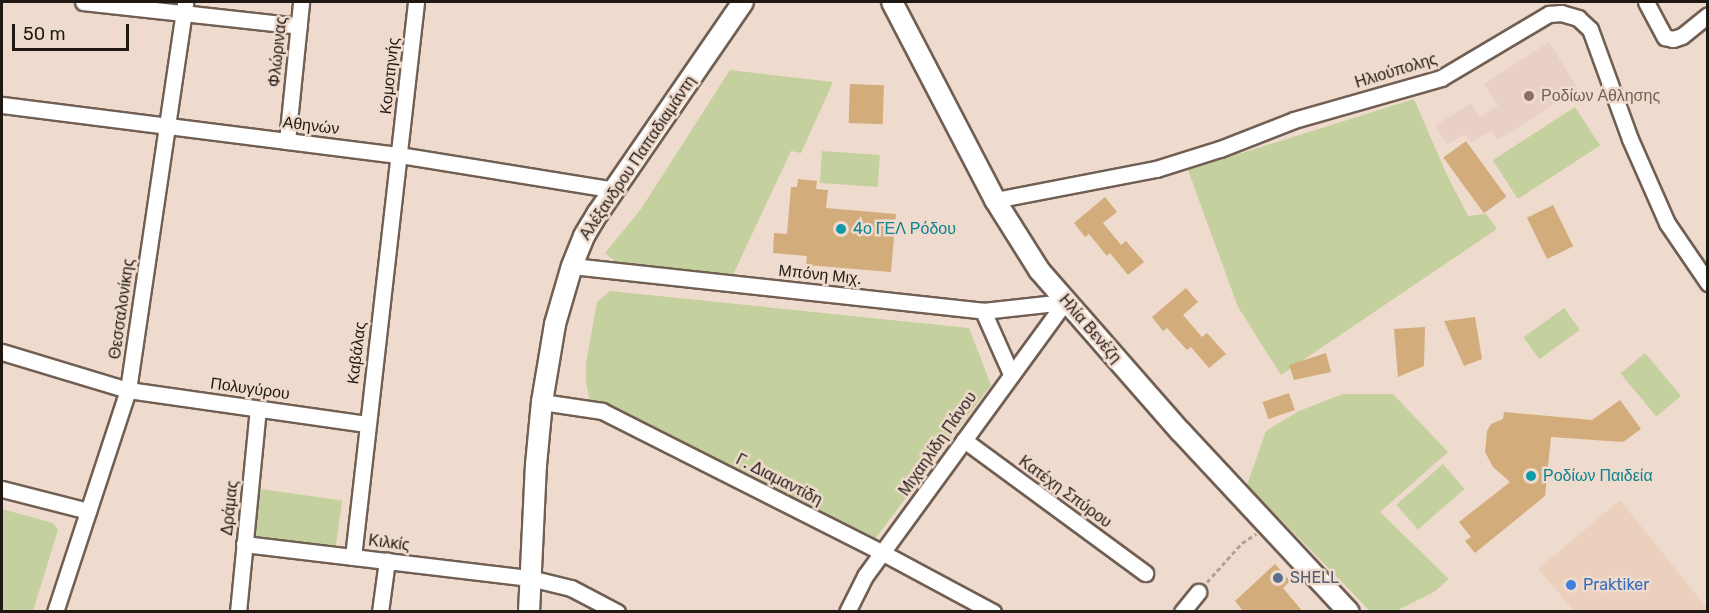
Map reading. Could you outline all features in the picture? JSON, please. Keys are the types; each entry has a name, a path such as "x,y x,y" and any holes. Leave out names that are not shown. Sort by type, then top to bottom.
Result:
{"street":[{"path":"83,2 184,8 299,26"},
{"name":"Φλώρινας","path":"287,141 301,2"},
{"name":"Κομοτηνής","path":"400,155 416,2"},
{"name":"Αλέξανδρου Παπαδιαμάντη","path":"529,612 542,402 555,324 572,266 584,236 744,2"},
{"name":"Ηλία Βενέζη","path":"892,2 995,200 1039,270 1180,432 1349,612"},
{"path":"1537,21 1548,2"},
{"path":"1646,2 1665,37 1673,39 1707,15"},
{"name":"Θεσσαλονίκης","path":"55,612 128,390 184,8"},
{"name":"Ηλιούπολης","path":"995,200 1156,169 1220,149 1294,120 1441,78 1549,14 1561,13 1578,18 1590,29 1630,139 1667,222 1707,283"},
{"name":"Αθηνών","path":"2,105 167,128 400,155 615,189"},
{"name":"Καβάλας","path":"353,556 366,424 400,155"},
{"name":"Μπόνη Μιχ.","path":"572,266 983,311 1065,302"},
{"name":"Μιχαηλίδη Πάνου","path":"847,612 865,576 1065,302"},
{"path":"983,311 1011,374"},
{"name":"Πολυγύρου","path":"2,352 128,390 366,424"},
{"name":"Γ. Διαμαντίδη","path":"542,402 602,411 883,553 993,612"},
{"name":"Δράμας","path":"238,612 258,409"},
{"name":"Κατέχη Σπύρου","path":"964,440 1145,573"},
{"path":"2,489 88,512"},
{"name":"Κιλκίς","path":"244,544 530,578 571,588 617,612"},
{"path":"380,612 387,560"},
{"path":"1182,612 1198,592"}],"path":[{"path":"1198,592 1242,543 1269,526"}],"shaded area":[{"name":"Ροδίων Αθλησης","path":"1549,42 1578,89 1498,140 1491,131 1471,143 1465,134 1447,145 1435,126 1471,103 1480,117 1498,106 1484,84"},
{"path":"1620,500 1707,608 1707,611 1574,611 1538,569"}],"green space":[{"path":"730,70 833,82 801,153 791,151 732,277 624,269 605,253 641,209"},
{"path":"1414,99 1447,175 1468,216 1486,214 1497,229 1281,375 1238,307 1188,170"},
{"path":"1575,107 1600,146 1518,199 1493,160"},
{"path":"822,151 880,155 878,187 820,183"},
{"path":"610,291 969,328 991,385 872,543 590,402 586,382 586,364 597,302"},
{"path":"1564,308 1580,330 1539,359 1524,337"},
{"path":"1645,353 1681,396 1656,416 1620,374"},
{"path":"1343,394 1393,394 1448,452 1380,512 1449,579 1434,592 1396,611 1370,611 1247,485 1266,431 1299,411"},
{"path":"1443,464 1465,489 1418,530 1396,505"},
{"path":"260,489 342,501 335,549 253,538"},
{"path":"2,509 53,523 58,530 33,611 2,611"}],"building":[{"path":"850,84 884,85 883,124 849,123"},
{"path":"1466,141 1507,197 1484,213 1443,157"},
{"name":"4ο ΓΕΛ Ρόδου","path":"798,179 817,181 816,189 828,190 826,208 896,214 891,272 806,265 807,256 773,253 774,233 787,234 791,187 797,187"},
{"path":"1105,197 1117,212 1103,223 1121,245 1126,241 1144,262 1128,275 1110,253 1107,256 1089,234 1085,237 1074,223"},
{"path":"1553,205 1573,246 1547,259 1527,218"},
{"path":"1186,288 1198,302 1183,315 1202,337 1207,333 1226,354 1209,368 1191,347 1187,350 1167,328 1163,331 1152,317"},
{"path":"1475,317 1482,359 1464,366 1444,321"},
{"path":"1425,327 1424,366 1398,377 1394,329"},
{"path":"1326,353 1331,372 1294,380 1289,365"},
{"path":"1289,393 1295,410 1268,419 1263,402"},
{"name":"Ροδίων Παιδεία","path":"1620,400 1641,429 1623,442 1551,437 1545,496 1475,553 1465,541 1471,537 1459,522 1510,482 1493,467 1485,452 1487,431 1491,424 1503,419 1504,412 1592,420"},
{"path":"1275,564 1290,581 1283,588 1303,612 1244,612 1235,601"}],"place":[{"name":"Ροδίων Αθλησης","path":"1529,96"},
{"name":"4ο ΓΕΛ Ρόδου","path":"841,229"},
{"name":"Ροδίων Παιδεία","path":"1531,476"},
{"name":"SHELL","path":"1278,578"},
{"name":"Praktiker","path":"1571,585"}]}
